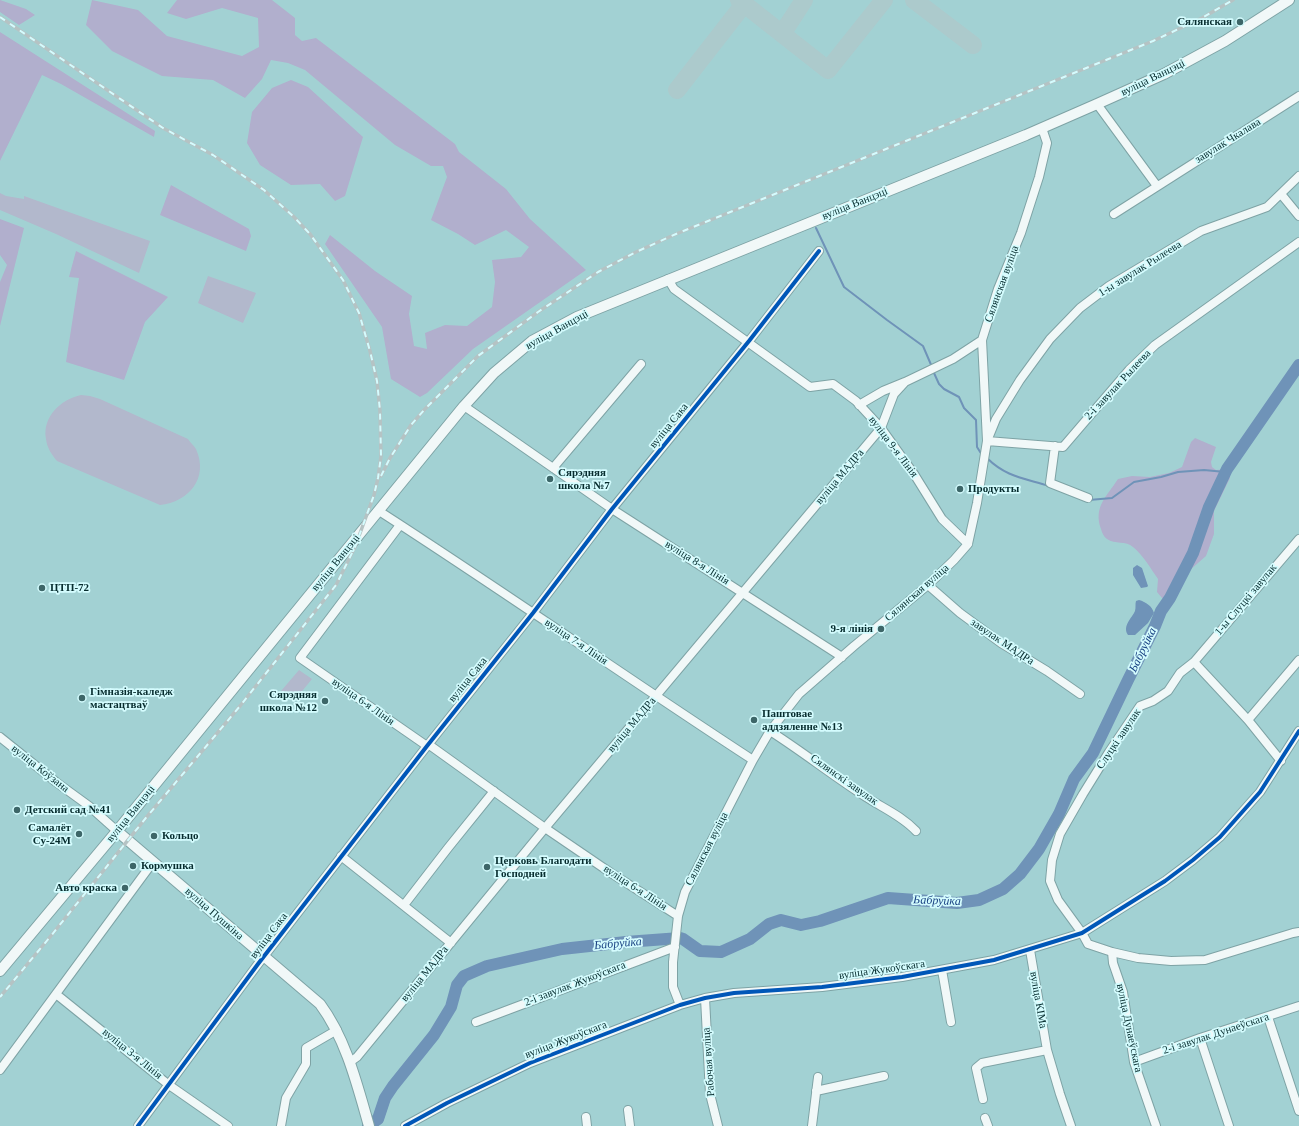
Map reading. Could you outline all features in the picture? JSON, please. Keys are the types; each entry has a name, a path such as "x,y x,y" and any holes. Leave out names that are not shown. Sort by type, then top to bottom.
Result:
{"main road":[{"name":"вуліца Ванцэці","path":"0,971 117,831 464,406 494,373 532,341 577,317 1098,104 1171,71 1225,41 1289,0"},
{"name":"вуліца Пушкіна","path":"117,831 320,1004 330,1017 337,1030 350,1062 369,1126"}],"street":[{"name":"завулак Чкалава","path":"1114,214 1299,96"},
{"path":"1098,104 1157,186"},
{"name":"Сялянская вуліца","path":"680,1005 674,987 674,947 678,916 685,892 753,760 770,731 799,694 842,656 928,585 968,544 977,503 987,441 982,340 998,289 1021,233 1039,177 1047,143 1042,128"},
{"name":"1-ы завулак Рылеева","path":"987,441 996,419 1020,380 1050,339 1080,308 1109,286 1201,231 1267,207 1299,176"},
{"path":"1281,194 1299,216"},
{"name":"2-і завулак Рылеева","path":"1056,446 1063,446 1129,370 1155,345 1299,242"},
{"name":"вуліца Сака","path":"138,1126 264,957 427,745 533,613 612,509 749,341 819,251"},
{"name":"вуліца 9-я Лінія","path":"668,279 674,289 749,341 810,387 833,384 859,405 881,428 914,474 942,519 968,544"},
{"name":"вуліца МАДРа","path":"859,405 883,390 905,382 953,359 982,340"},
{"path":"552,468 641,364"},
{"name":"вуліца МАДРа","path":"350,1062 357,1057 545,828 881,428 894,394 905,382"},
{"name":"вуліца 8-я Лінія","path":"464,406 612,509 842,656"},
{"path":"987,441 1056,446 1050,483 1088,498"},
{"name":"вуліца 7-я Лінія","path":"378,511 753,760"},
{"name":"вуліца 6-я Лінія","path":"400,525 300,658 612,874 678,916"},
{"name":"1-ы Слуцкі завулак","path":"1194,662 1299,539"},
{"name":"завулак МАДРа","path":"928,585 960,613 1001,643 1047,671 1080,694"},
{"path":"1248,720 1299,660"},
{"path":"1194,662 1248,720 1281,761"},
{"name":"Слуцкі завулак","path":"1194,662 1180,672 1168,691 1154,701 1140,706 1090,782 1060,834 1052,860 1050,881 1058,900 1082,933 1088,944 1112,952 1138,958 1171,961 1205,960 1299,932"},
{"name":"Сялянскі завулак","path":"770,731 799,749 866,797 907,822 916,831"},
{"name":"вуліца Жукоўскага","path":"405,1126 447,1103 530,1063 680,1005 705,998 734,993 844,984 902,977 942,970 994,960 1082,933 1165,881 1220,837 1260,792 1299,731"},
{"name":"вуліца Коўзана","path":"0,736 89,806 117,831"},
{"path":"404,905 494,792"},
{"path":"341,856 451,943"},
{"path":"0,1070 154,862"},
{"name":"2-і завулак Жукоўскага","path":"476,1022 674,947"},
{"name":"вуліца КІМа","path":"1030,950 1047,1050 1071,1126"},
{"name":"вуліца Дунаеўскага","path":"1112,952 1113,963 1123,992 1134,1062 1156,1126"},
{"path":"942,970 951,1022"},
{"name":"вуліца 3-я Лінія","path":"56,994 169,1084 228,1126"},
{"name":"Рабочая вуліца","path":"705,998 710,1094 718,1126"},
{"name":"2-і завулак Дунаеўскага","path":"1134,1062 1200,1038 1299,1006"},
{"path":"1268,1017 1299,1111"},
{"path":"281,1126 286,1098 306,1064 306,1048 337,1030"},
{"path":"1200,1038 1229,1126"},
{"path":"983,1099 976,1068 982,1063 1047,1050"},
{"path":"816,1091 884,1076"},
{"path":"812,1126 818,1077"},
{"path":"628,1110 630,1126"},
{"path":"985,1118 988,1126"}],"shaded area":[{"path":"0,0 26,9 35,15 19,25 0,12"},
{"path":"92,0 138,10 167,36 242,56 259,47 258,18 222,8 186,19 167,13 177,0 272,0 295,18 295,35 302,41 316,38 455,144 459,152 506,189 530,219 586,270 473,349 427,393 420,397 391,379 382,327 325,244 330,235 375,271 412,296 409,314 414,346 427,349 425,333 445,325 467,326 492,307 495,282 492,260 521,257 529,247 506,230 475,245 431,220 447,177 443,166 431,166 395,145 305,70 288,63 271,60 262,79 245,98 213,80 162,76 112,51 86,25"},
{"path":"0,32 155,131 154,137 61,84 42,75 0,161"},
{"path":"291,80 308,87 363,137 345,196 335,201 320,184 291,185 260,165 247,143 252,112 272,88"},
{"path":"171,185 249,229 251,236 246,251 160,215"},
{"path":"0,193 6,196 24,199 24,196 150,241 139,273 56,234 0,210"},
{"path":"0,219 24,228 0,326 0,282 7,265 0,255"},
{"path":"76,251 168,297 145,322 124,380 66,362 79,278 69,277"},
{"path":"208,276 256,293 243,323 198,303"},
{"path":"81,395 100,399 188,439 196,449 200,470 194,487 188,494 170,503 160,505 57,461 47,445 47,423 54,410 60,405 67,400"},
{"path":"1195,438 1216,447 1211,462 1212,467 1216,470 1227,469 1229,471 1230,478 1214,511 1214,534 1206,556 1190,570 1173,600 1162,598 1157,592 1158,579 1137,550 1130,545 1113,542 1105,537 1101,529 1099,514 1102,502 1118,479 1132,476 1150,477 1169,473 1182,467 1191,442"},
{"path":"1137,565 1142,568 1148,586 1147,587 1141,588 1133,575 1133,568"},
{"path":"1139,600 1152,608 1154,613 1148,623 1135,635 1128,635 1126,628 1135,611 1136,601"},
{"path":"299,670 312,679 294,701 281,691"}],"waterway":[{"path":"816,228 844,287 923,346 932,367"},
{"name":"Бабруйка","path":"368,1126 378,1119 385,1098 434,1035 451,1007 457,985 464,976 487,966 562,949 680,938 700,951 721,952 750,939 769,924 781,920 801,925 820,921 888,898 957,903 979,900 1003,889 1020,874 1039,849 1059,814 1074,779 1093,753 1161,611 1170,598 1193,553 1209,507 1227,469 1299,365"},
{"path":"934,373 939,384 944,389 959,397 964,408 976,420 977,447 982,455"},
{"path":"987,458 1008,473 1049,486"},
{"path":"1089,500 1112,498 1134,482 1178,472 1204,470 1225,472"}],"taxiway":[{"path":"739,0 828,70 884,0"},
{"path":"782,34 804,0"},
{"path":"914,0 973,45"},
{"path":"677,90 744,4"}],"railway":[{"path":"381,476 390,458 411,425 478,356 538,312 598,272 636,252 676,234 1153,41 1202,18 1233,0"},
{"path":"0,17 163,128 213,155 264,190 293,216 310,234 343,280 359,313 377,381 380,411 381,456 374,495 355,547 336,585 240,706 145,819 0,997"}],"cycle path":[{"path":"138,1126 258,964 427,746 533,613 612,509 749,341 819,251"},
{"path":"405,1126 447,1103 530,1063 680,1005 705,998 734,993 822,987 902,977 994,960 1082,933 1165,881 1220,837 1260,792 1299,731"}],"place":[{"name":"Сялянская","path":"1240,22"},
{"name":"Сярэдняя школа №7","path":"550,479"},
{"name":"Продукты","path":"960,489"},
{"name":"ЦТП-72","path":"42,588"},
{"name":"9-я лінія","path":"881,629"},
{"name":"Гімназія-каледж мастацтваў","path":"82,698"},
{"name":"Сярэдняя школа №12","path":"325,701"},
{"name":"Паштовае аддзяленне №13","path":"754,720"},
{"name":"Детский сад №41","path":"17,810"},
{"name":"Самалёт Су-24М","path":"79,834"},
{"name":"Кольцо","path":"154,836"},
{"name":"Кормушка","path":"133,866"},
{"name":"Церковь Благодати Господней","path":"487,867"},
{"name":"Авто краска","path":"125,888"}]}
